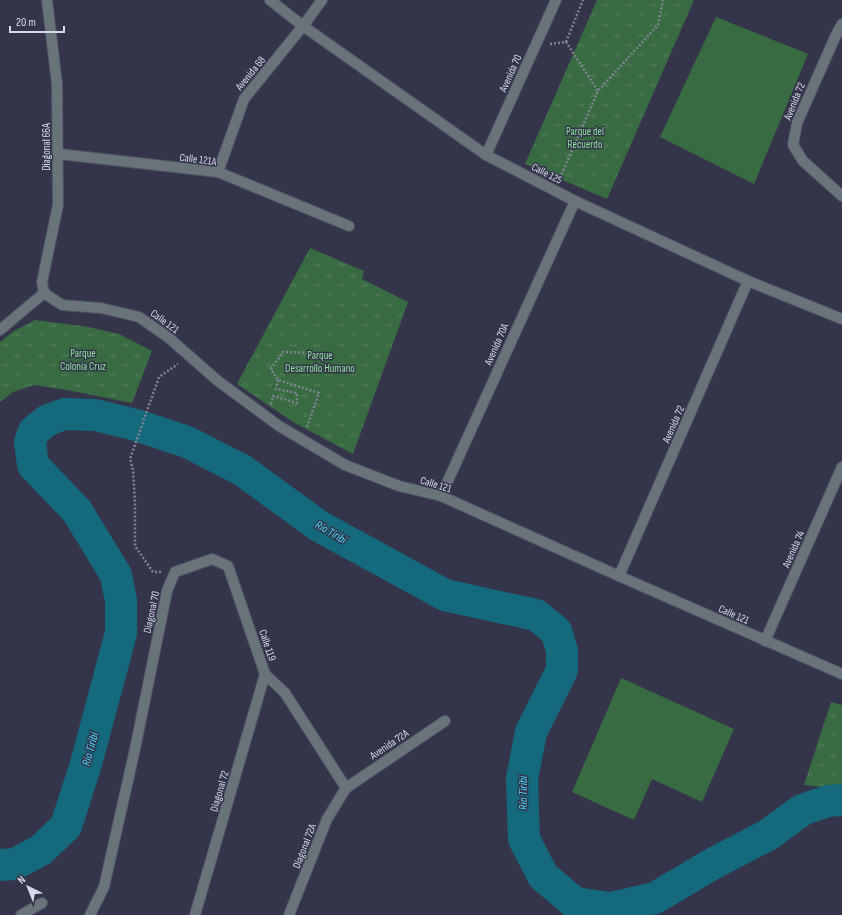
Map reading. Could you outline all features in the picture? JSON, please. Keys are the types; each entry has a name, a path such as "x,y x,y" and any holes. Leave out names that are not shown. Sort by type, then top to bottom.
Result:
{"street":[{"name":"Diagonal 66A","path":"44,293 42,282 58,205 59,154 58,84 47,0"},
{"name":"Calle 125","path":"270,0 303,26 486,155 554,191 748,281 842,319"},
{"name":"Avenida 68","path":"218,172 244,99 322,0"},
{"name":"Avenida 70","path":"486,155 556,0"},
{"name":"Avenida 72","path":"842,24 797,123 793,145 803,161 842,196"},
{"name":"Calle 121A","path":"59,154 218,172 349,226"},
{"name":"Avenida 70A","path":"441,496 575,201"},
{"name":"Avenida 72","path":"619,576 748,281"},
{"path":"0,330 44,293"},
{"name":"Calle 121","path":"44,293 62,305 101,308 139,316 169,338 218,381 279,426 345,465 399,486 441,496 842,674"},
{"name":"Avenida 74","path":"765,641 842,467"},
{"name":"Calle 119","path":"175,572 212,559 228,566 265,674 286,693 346,788"},
{"name":"Diagonal 70","path":"90,915 104,887 135,749 167,591 175,572"},
{"name":"Diagonal 72","path":"195,915 265,674"},
{"name":"Avenida 72A","path":"346,788 444,721"},
{"name":"Diagonal 72A","path":"290,915 327,819 346,788"},
{"path":"22,915 42,903"}],"path":[{"path":"566,42 583,0"},
{"path":"554,191 598,90 658,25 663,0"},
{"path":"536,45 566,42"},
{"path":"566,42 598,90"},
{"path":"306,429 318,393 278,380 271,369 283,352 322,353"},
{"path":"175,572 153,572 135,546 135,502 133,470 130,459 159,376 190,356"},
{"path":"270,406 273,396 297,403 297,393 276,389 278,380"}],"green space":[{"name":"Parque del Recuerdo","path":"597,0 694,0 607,199 525,164"},
{"path":"716,17 808,54 754,184 660,137"},
{"name":"Parque Desarrollo Humano","path":"310,248 364,271 362,279 408,302 353,454 293,422 237,384"},
{"name":"Parque Colonia Cruz","path":"35,320 89,327 119,334 152,351 132,403 34,385 13,392 0,402 0,342 14,331"},
{"path":"621,678 734,729 702,802 652,779 634,820 572,792"},
{"path":"831,702 842,705 842,789 804,785"}],"waterway":[{"name":"Río Tiribí","path":"0,865 15,864 41,850 66,826 86,764 121,633 121,601 116,575 77,511 33,465 30,442 34,431 48,420 65,414 95,415 136,425 187,442 242,470 319,526 445,595 536,615 556,631 562,650 562,670 531,732 522,779 524,839 543,876 575,903 610,908 655,898 714,863 768,835 802,810 828,801 842,800"}]}
